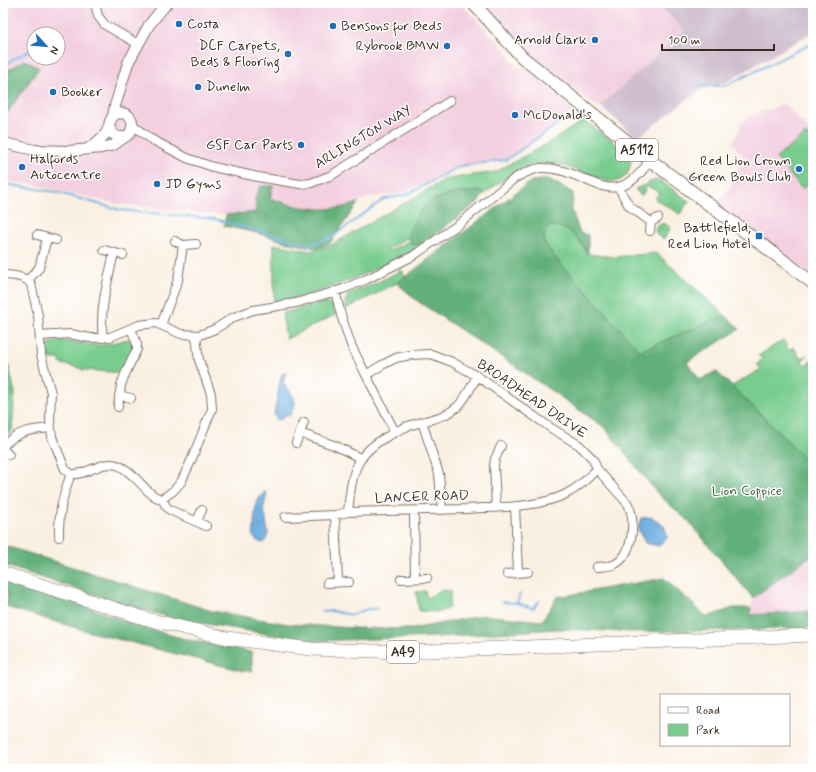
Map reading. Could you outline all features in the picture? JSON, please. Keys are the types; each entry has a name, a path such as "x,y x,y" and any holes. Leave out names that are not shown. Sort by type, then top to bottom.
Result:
{"highway":[{"name":"A49","path":"3,573 147,619 227,638 311,649 406,652 813,635"}],"main road":[{"name":"A5112","path":"473,3 522,57 650,160 813,283"}],"street":[{"path":"95,3 98,16 105,24 138,44"},
{"name":"ARLINGTON WAY","path":"89,148 105,134 109,127 128,63 149,25 167,3"},
{"name":"ARLINGTON WAY","path":"109,127 113,134 120,138 129,132 132,120 123,109 122,87"},
{"name":"ARLINGTON WAY","path":"129,132 151,139 187,158 213,167 291,183 311,183 332,175 450,101"},
{"path":"113,116 119,113 126,114"},
{"path":"3,143 35,150 69,151 102,148 114,145 129,132"},
{"path":"40,336 70,334 90,338 102,338 116,336 139,325 149,323 162,325 181,334 196,336 253,310 296,303 335,292 367,280 413,256 459,224 515,178 531,170 540,168 560,171 603,187 619,188 638,176 650,160"},
{"path":"619,188 629,206 655,220 650,231"},
{"path":"37,235 56,240"},
{"path":"28,280 40,268 47,238"},
{"path":"162,325 178,280 179,243 196,244"},
{"path":"104,250 123,255"},
{"path":"102,338 101,322 103,307 114,253"},
{"path":"3,275 28,280 31,284 38,315 42,360 51,393 50,428 53,441 66,469 71,474 80,474 105,464 116,465 129,471 156,497 162,499 170,510 206,526"},
{"path":"335,292 351,344 395,432"},
{"path":"118,407 119,395 126,372 137,349 137,344 131,329"},
{"path":"162,499 181,482 210,418 212,409 211,394 200,360 196,336"},
{"name":"BROADHEAD DRIVE","path":"366,375 396,358 421,354 441,357 477,376 550,428 579,445 593,459 597,469 628,504 632,511 631,541 623,558 614,565 597,567"},
{"path":"348,512 354,474 360,458 369,448 381,439 395,432 422,422 439,418 457,406 465,397 477,376"},
{"path":"119,395 131,398"},
{"path":"296,443 304,422"},
{"path":"422,422 439,474 442,510"},
{"path":"9,455 3,448 13,436 22,432 50,428"},
{"path":"300,433 336,446 360,458"},
{"path":"496,507 494,465 501,446"},
{"name":"LANCER ROAD","path":"284,517 335,515 348,512 442,510 515,506 556,498 566,494 580,486 597,469"},
{"path":"59,537 58,529 61,508 71,474"},
{"path":"515,506 518,572"},
{"path":"197,521 202,510"},
{"path":"414,511 415,578"},
{"path":"335,515 338,582"},
{"path":"507,574 528,572"},
{"path":"401,579 428,578"},
{"path":"327,583 350,582"}],"shaded area":[{"path":"3,3 460,3 506,50 510,58 518,67 525,67 573,111 565,119 506,160 460,166 405,192 366,198 358,203 341,208 312,210 270,198 255,199 256,212 226,215 196,213 118,204 30,184 3,182"},
{"path":"485,3 657,3 684,31 600,106 593,105 538,62"},
{"path":"657,3 813,3 813,32 725,83 700,90 637,138 600,106 684,31"},
{"path":"785,104 813,135 813,276 761,238 717,202 732,186 731,177 747,159 731,143 738,134 741,123 753,114"},
{"path":"813,554 813,611 750,615 753,598"}],"green space":[{"path":"25,60 26,66 36,66 39,68 3,119 3,73"},
{"path":"584,120 617,144 631,161 625,176 619,180 612,181 595,178 565,166 544,163 525,167 504,179 484,194 482,191 454,193 431,200 416,217 407,238 388,248 389,251 409,241 413,245 424,243 408,254 348,281 306,296 274,302 274,244 310,251 333,244 446,179 495,172 545,145"},
{"name":"Red Lion Crown Green Bowls Club","path":"806,134 813,142 813,180 802,189 776,158"},
{"name":"Lion Coppice","path":"549,179 573,193 572,211 580,233 588,235 588,254 573,234 564,228 551,226 545,232 544,242 553,255 640,351 725,315 740,329 687,362 700,380 716,371 786,439 813,468 813,554 753,598 688,521 658,494 604,427 416,300 397,283 531,181"},
{"path":"658,179 689,201 680,214 655,199 659,193 648,186 641,196 635,189"},
{"path":"260,186 273,186 270,198 304,208 341,208 358,203 331,242 317,248 289,243 258,233 224,226 226,215 256,212 255,199"},
{"path":"482,191 484,194 478,202 424,243 413,245 407,238 416,218 422,210 436,199 453,194"},
{"path":"664,223 671,228 664,239 658,236 655,231 657,226"},
{"path":"551,226 564,228 573,234 588,254 615,257 656,253 725,315 640,351 553,255 544,242 545,232"},
{"path":"402,270 405,277 397,283 346,309 345,302 348,294 378,282"},
{"path":"325,302 334,307 335,315 286,339 282,313"},
{"path":"128,339 134,346 123,373 83,370 77,367 61,364 59,359 49,359 47,348 52,342 58,341 100,345 111,344"},
{"path":"783,340 788,345 786,347 790,350 792,347 795,349 800,358 808,355 802,361 806,365 813,359 813,468 732,386 761,369 757,364 762,359 758,356"},
{"path":"3,350 5,350 15,393 12,431 3,438"},
{"path":"3,545 212,611 288,624 355,628 412,629 484,615 542,621 557,597 664,578 707,617 733,608 751,608 750,615 813,611 813,627 754,630 634,632 556,629 438,637 310,641 176,619 139,609 3,565"},
{"path":"3,579 61,597 142,627 189,640 252,652 252,671 243,671 86,631 6,607 8,595 3,593"},
{"path":"441,590 451,591 449,608 440,612 419,611 416,592 425,591 427,598"}],"water":[{"path":"286,372 283,383 294,398 295,405 290,415 286,415 280,420 276,419 274,415 281,375"},
{"path":"265,491 267,494 263,510 266,517 268,533 267,539 264,543 259,542 253,537 256,503"},
{"path":"652,517 664,526 668,537 659,546 645,543 638,529 641,518"}],"waterway":[{"path":"697,86 725,86 813,43"},
{"path":"3,65 26,52"},
{"path":"3,184 56,192 120,210 215,219 309,245 332,237 384,199 406,195 460,166 506,160 565,119"},
{"path":"517,603 520,594"},
{"path":"503,602 517,603 533,608 539,601"},
{"path":"322,612 332,611 351,615 367,609 377,609"}],"place":[{"name":"Costa","path":"179,24"},
{"name":"Bensons for Beds","path":"333,26"},
{"name":"Arnold Clark","path":"595,40"},
{"name":"Rybrook BMW","path":"447,46"},
{"name":"DCF Carpets, Beds & Flooring","path":"288,54"},
{"name":"Dunelm","path":"198,87"},
{"name":"Booker","path":"53,92"},
{"name":"McDonald's","path":"515,115"},
{"name":"GSF Car Parts","path":"301,145"},
{"name":"Halfords Autocentre","path":"22,167"},
{"name":"Red Lion Crown Green Bowls Club","path":"799,169"},
{"name":"JD Gyms","path":"157,184"},
{"name":"Battlefield, Red Lion Hotel","path":"759,236"}]}
